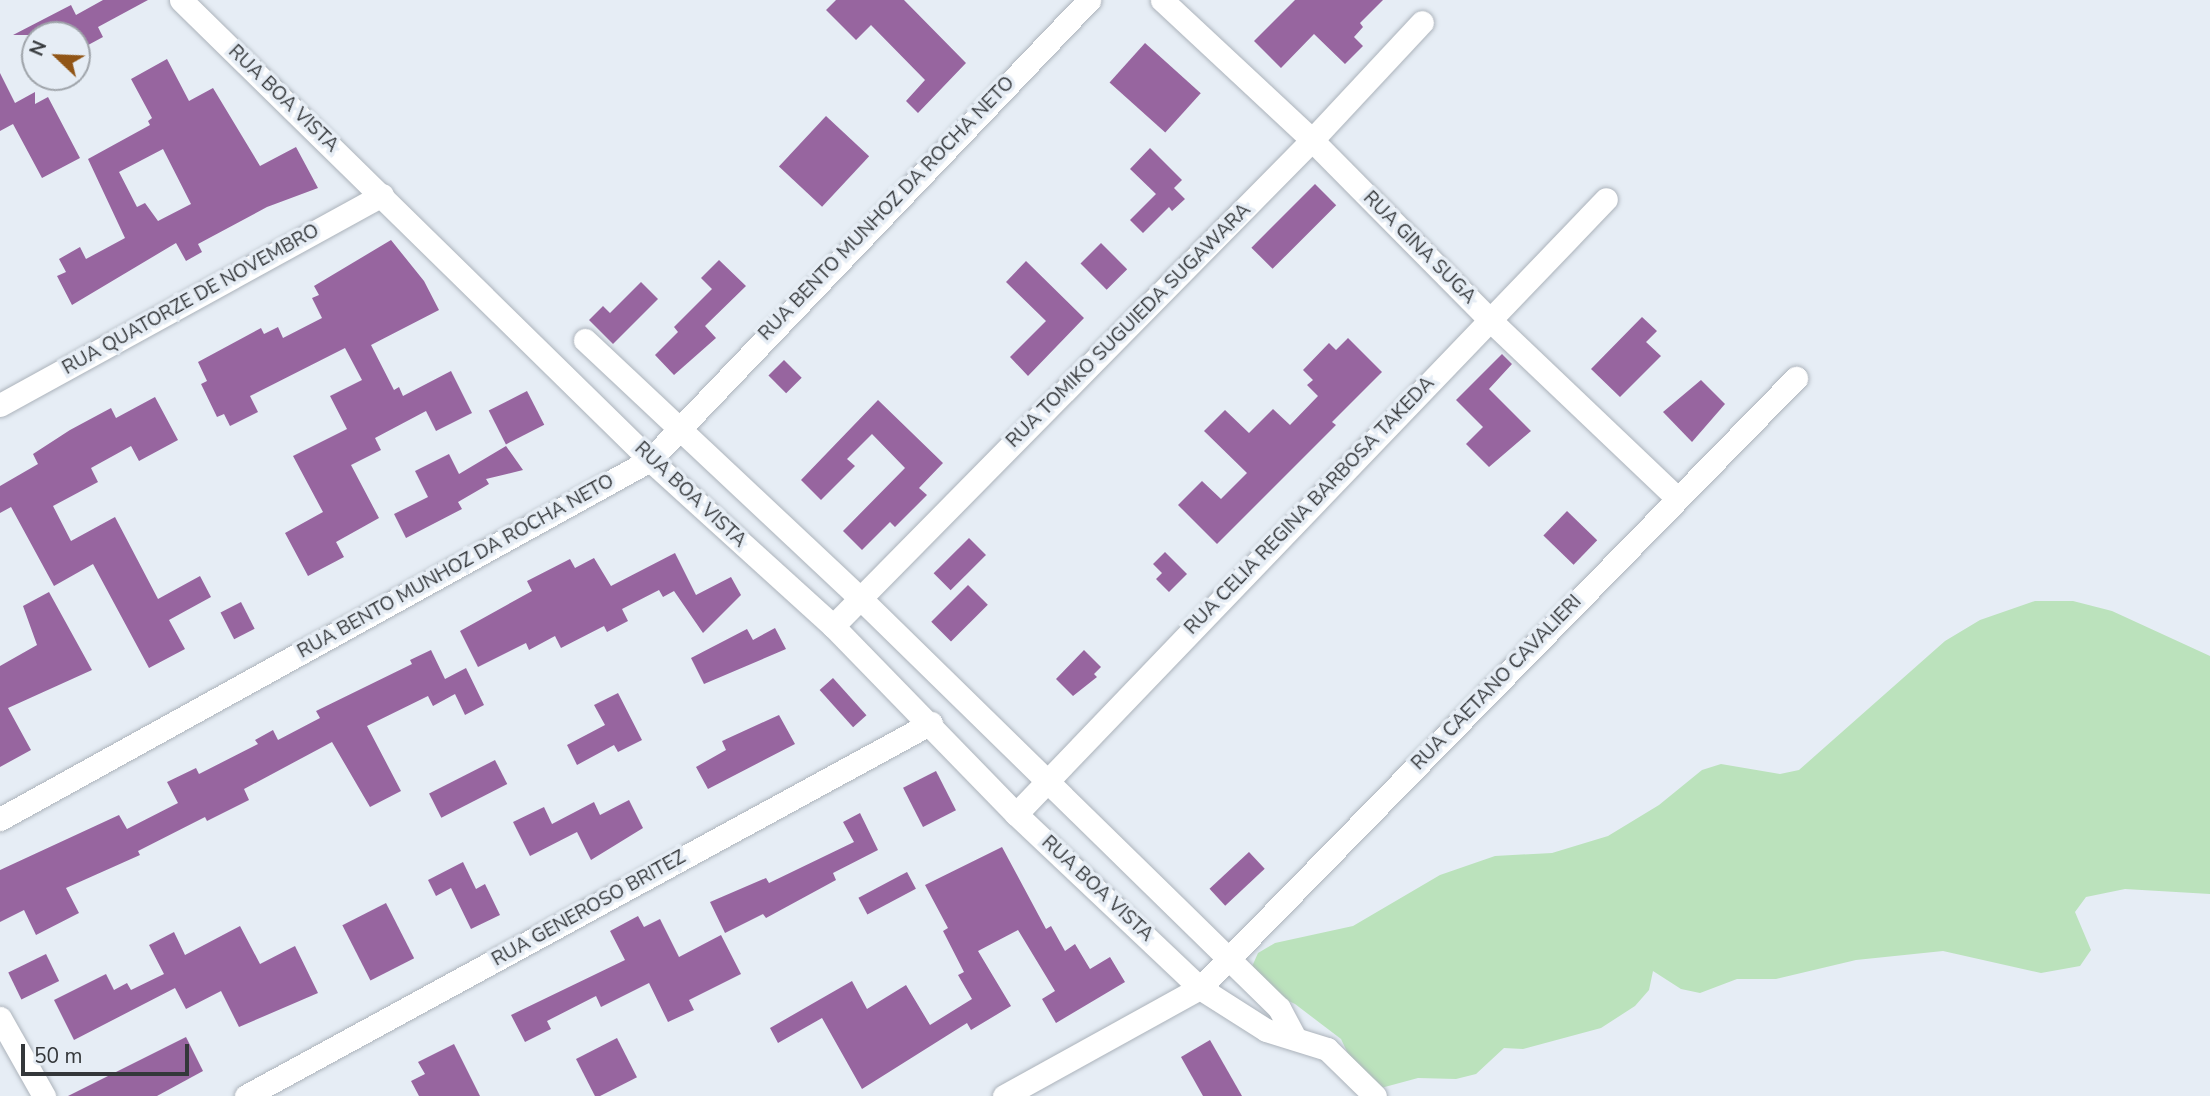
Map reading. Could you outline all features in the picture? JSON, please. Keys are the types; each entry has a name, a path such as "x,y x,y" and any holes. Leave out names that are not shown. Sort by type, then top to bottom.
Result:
{"street":[{"name":"RUA BENTO MUNHOZ DA ROCHA NETO","path":"0,819 650,460 678,426 1088,0"},
{"name":"RUA GINA SUGA","path":"1162,0 1312,140 1489,319 1676,498"},
{"name":"RUA BOA VISTA","path":"194,4 382,195 650,460 832,626 931,723 1016,814 1200,988 1266,1030 1327,1049 1375,1096"},
{"name":"RUA TOMIKO SUGUIEDA SUGAWARA","path":"832,626 1312,140 1422,22"},
{"name":"RUA QUATORZE DE NOVEMBRO","path":"0,405 382,195"},
{"name":"RUA CELIA REGINA BARBOSA TAKEDA","path":"1016,814 1606,199"},
{"name":"RUA BOA VISTA","path":"585,340 860,598 1044,783 1279,1008 1295,1038"},
{"name":"RUA CAETANO CAVALIERI","path":"1004,1096 1200,988 1676,498 1796,379"},
{"name":"RUA GENEROSO BRITEZ","path":"246,1096 931,723"},
{"path":"0,1018 44,1096"}],"green space":[{"path":"2035,601 2073,601 2112,611 2210,656 2210,894 2125,889 2086,897 2075,912 2091,950 2080,966 2041,973 1943,951 1856,960 1776,979 1737,979 1700,993 1681,989 1653,971 1649,990 1635,1006 1601,1028 1523,1049 1504,1048 1476,1074 1456,1079 1418,1078 1381,1088 1350,1058 1341,1039 1295,1004 1261,988 1250,971 1258,953 1275,943 1353,926 1440,875 1495,856 1552,853 1608,836 1659,805 1702,770 1721,764 1780,774 1799,770 1945,641 1980,620"}],"building":[{"path":"103,0 148,0 98,27 103,37 91,43 91,21 40,21 71,5 76,15"},
{"path":"836,0 904,0 966,63 918,113 906,101 925,80 871,25 856,40 826,10"},
{"path":"1295,0 1383,0 1360,23 1363,27 1354,37 1363,46 1345,64 1314,34 1281,68 1254,41"},
{"path":"1145,43 1201,93 1165,133 1110,82"},
{"path":"167,59 189,101 213,88 260,166 296,147 318,188 267,207 198,244 202,252 186,261 176,243 72,305 57,276 66,272 59,259 80,247 86,259 125,238 88,159 150,125 148,121 152,118 131,79","holes":["163,149 191,204 158,221 145,203 137,207 119,172"]},
{"path":"0,73 15,103 35,92 35,104 48,97 80,158 42,178 13,124 0,131"},
{"path":"826,116 869,156 822,207 779,166"},
{"path":"1150,148 1182,180 1174,188 1185,199 1172,211 1169,207 1143,233 1130,220 1156,194 1130,169"},
{"path":"1315,184 1336,205 1273,269 1251,248"},
{"path":"391,240 424,281 439,310 371,345 394,390 399,387 403,396 451,371 472,413 436,431 426,411 375,438 381,450 351,465 379,518 336,542 344,557 308,576 285,533 323,512 293,456 347,429 330,396 362,380 345,348 250,396 258,412 230,426 224,414 217,417 201,384 207,381 198,362 261,328 264,334 278,327 283,338 322,318 312,298 319,295 314,286"},
{"path":"1101,243 1127,269 1107,290 1080,264"},
{"path":"719,260 746,286 705,326 716,338 674,375 655,355 678,332 674,327 712,289 701,278"},
{"path":"1026,261 1084,318 1028,376 1010,357 1046,321 1006,282"},
{"path":"641,282 658,299 613,344 589,320 603,306 610,313"},
{"path":"1642,317 1657,331 1646,342 1661,356 1620,397 1591,369"},
{"path":"1348,338 1382,372 1332,422 1336,425 1217,544 1178,505 1202,481 1221,499 1247,473 1204,431 1225,410 1249,433 1273,409 1290,425 1318,396 1307,385 1313,380 1303,370 1329,343 1336,350"},
{"path":"1502,354 1512,364 1489,389 1531,431 1489,467 1466,444 1483,427 1456,400"},
{"path":"784,360 802,378 786,393 768,376"},
{"path":"1701,380 1725,404 1692,442 1663,412"},
{"path":"527,391 544,425 506,444 489,411"},
{"path":"155,397 178,440 139,461 131,446 91,468 98,482 53,506 71,541 115,517 158,599 200,576 211,597 169,620 185,649 149,668 93,564 54,586 11,507 0,513 0,486 38,464 33,454 70,430 111,408 116,418"},
{"path":"878,400 943,463 919,488 927,495 895,527 890,522 862,550 843,531 905,468 872,434 847,459 855,466 821,500 801,480"},
{"path":"506,446 523,470 486,479 489,484 458,502 462,509 406,538 394,514 428,497 415,471 449,454 459,474"},
{"path":"1567,511 1597,540 1574,565 1543,535"},
{"path":"969,538 986,555 951,590 934,573"},
{"path":"1165,552 1187,574 1169,592 1156,579 1162,573 1153,564"},
{"path":"675,553 696,595 731,577 741,595 703,633 674,591 663,597 659,590 622,609 628,621 607,632 604,626 561,648 555,636 529,650 526,643 478,667 460,631 532,591 527,581 570,559 575,568 594,558 611,586"},
{"path":"968,585 988,605 951,642 931,622"},
{"path":"49,592 92,670 8,708 31,750 0,767 0,666 37,645 23,606"},
{"path":"241,602 255,629 234,639 221,612"},
{"path":"775,628 786,649 704,684 691,658 747,629 753,640"},
{"path":"431,650 445,679 466,668 484,705 465,715 455,694 433,706 428,696 367,726 401,791 370,807 332,742 244,789 249,800 207,821 205,817 138,851 140,855 66,888 79,913 36,935 24,910 0,922 0,870 119,815 127,829 178,803 167,782 196,768 199,774 258,744 255,740 273,730 278,740 320,718 316,711 412,664 410,660"},
{"path":"1084,650 1101,667 1094,674 1097,677 1073,696 1056,679"},
{"path":"833,678 866,715 853,727 820,690"},
{"path":"618,693 642,740 618,752 614,745 577,765 567,745 605,725 594,705"},
{"path":"779,715 795,744 708,789 696,767 726,750 722,741"},
{"path":"495,760 507,784 441,818 429,794"},
{"path":"936,771 956,810 923,827 903,788"},
{"path":"629,800 643,828 591,860 577,832 530,856 513,822 544,807 552,824 594,802 600,815"},
{"path":"860,813 878,850 833,873 836,880 766,918 763,914 725,933 710,902 766,878 769,883 854,842 843,822"},
{"path":"1002,847 1046,929 1051,926 1065,951 1075,944 1090,969 1110,957 1125,982 1056,1023 1042,999 1055,991 1018,930 978,951 1011,1006 971,1030 967,1023 862,1089 822,1018 778,1043 770,1028 852,981 867,1009 906,985 930,1025 972,999 958,975 964,972 943,931 948,928 925,885"},
{"path":"1249,852 1265,869 1225,906 1210,889"},
{"path":"463,862 476,889 485,884 500,915 471,929 451,888 436,896 428,880"},
{"path":"907,872 916,889 867,915 858,898"},
{"path":"386,903 414,958 370,980 342,925"},
{"path":"638,916 644,927 660,919 679,957 721,935 741,974 689,1000 694,1010 668,1022 649,983 601,1007 596,996 547,1021 551,1029 525,1042 511,1015 625,960 610,931"},
{"path":"240,926 260,964 295,946 318,993 239,1027 221,991 186,1009 175,988 74,1040 54,1000 106,974 114,990 127,983 131,990 164,974 149,945 174,932 185,955"},
{"path":"46,954 59,981 21,999 8,972"},
{"path":"186,1037 203,1071 157,1096 68,1096"},
{"path":"617,1038 637,1077 600,1096 595,1096 576,1059"},
{"path":"1210,1040 1242,1096 1203,1096 1181,1057"},
{"path":"454,1044 480,1096 419,1096 411,1081 425,1074 418,1062"}]}
